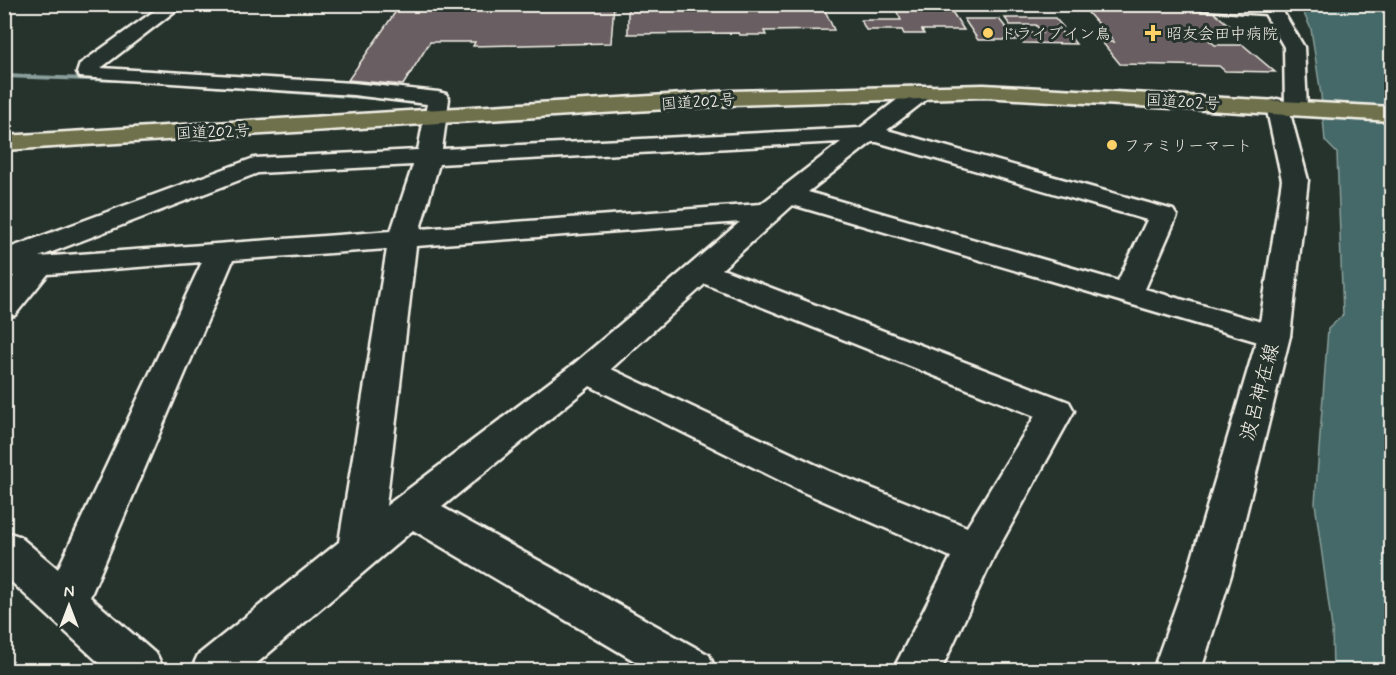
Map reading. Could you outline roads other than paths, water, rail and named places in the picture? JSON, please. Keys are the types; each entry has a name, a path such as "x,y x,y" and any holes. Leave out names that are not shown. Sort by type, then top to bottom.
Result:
{"highway":[{"name":"国道202号","path":"4,143 732,99 923,91 984,91 1392,114"}],"street":[{"path":"176,4 87,68 87,73 354,89 438,99 437,118 428,158 403,238 358,550"},
{"path":"1195,4 1271,7"},
{"path":"1387,4 1392,5"},
{"name":"波呂神在線","path":"1177,670 1209,575 1274,336 1295,180 1287,107 1294,47 1271,7"},
{"path":"215,670 358,550 587,371 703,272 778,203 923,91"},
{"path":"4,260 254,166 839,135 878,135 1163,216 1127,294"},
{"path":"4,268 403,238 778,203 1127,294 1274,336"},
{"path":"65,602 221,253"},
{"path":"4,308 38,267"},
{"path":"703,272 1056,411 976,549 917,670"},
{"path":"587,371 815,481 976,549"},
{"path":"411,509 692,670"},
{"path":"4,548 140,670"}],"water":[{"path":"1300,5 1341,5 1344,10 1373,13 1371,6 1391,8 1391,670 1333,670 1332,628 1315,503 1328,329 1343,315 1337,153 1325,141 1311,29"}],"waterway":[{"path":"1358,4 1371,25 1369,142 1392,278"},
{"path":"4,76 144,81 388,99"}],"place":[{"name":"ドライブイン鳥","path":"988,33"},
{"name":"昭友会田中病院","path":"1153,33"},
{"name":"ファミリーマート","path":"1112,145"}]}
